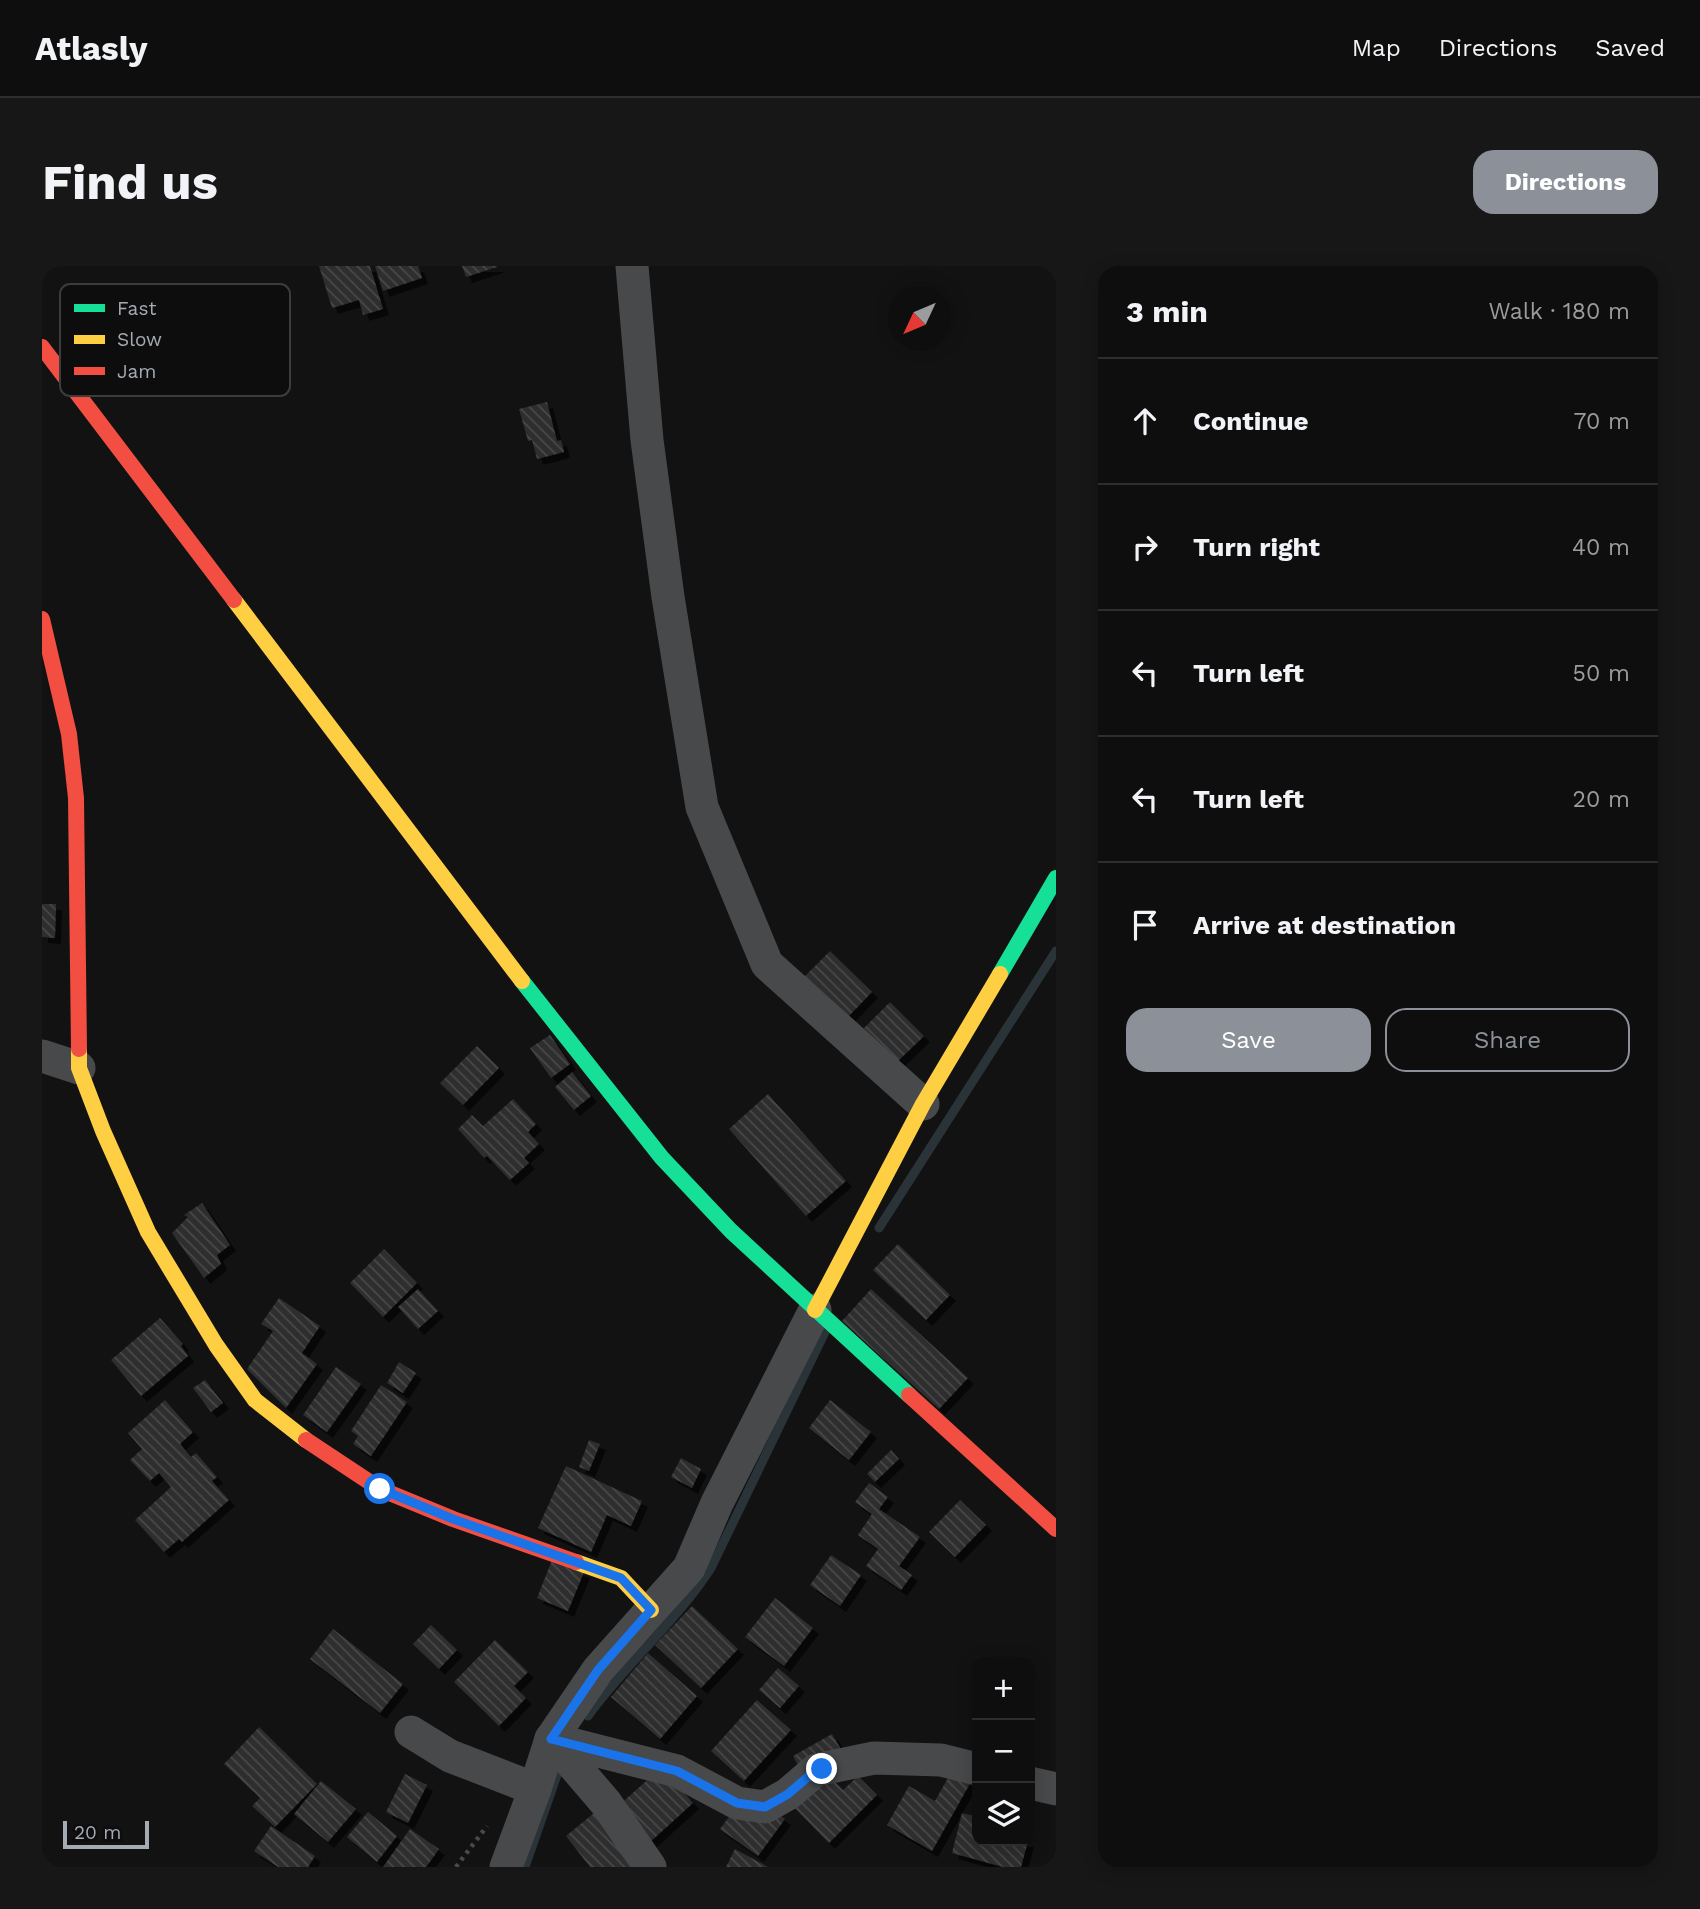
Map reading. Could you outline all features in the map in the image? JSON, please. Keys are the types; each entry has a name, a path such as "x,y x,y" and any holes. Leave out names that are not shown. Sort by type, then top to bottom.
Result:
{"street":[{"path":"632,266 647,440 668,597 702,807 767,964 923,1104"},
{"path":"42,347 60,371"},
{"path":"79,396 607,1091 662,1158 731,1231 1056,1529"},
{"path":"42,619 69,734 76,798 79,1069 148,1232 216,1345 255,1400 314,1446 380,1489 453,1519 621,1578 651,1610"},
{"path":"506,1867 551,1739 598,1670 689,1568 717,1503 923,1104 1056,878"},
{"path":"42,1056 79,1069"},
{"path":"411,1732 450,1756 535,1789"},
{"path":"551,1739 677,1771 737,1803 765,1807 788,1794 816,1770 874,1758 941,1760 972,1768"},
{"path":"551,1739 606,1803 650,1867"}],"building":[{"path":"319,266 370,266 383,309 363,315 359,300 332,308"},
{"path":"375,266 418,266 422,278 383,291"},
{"path":"462,266 497,266 497,267 466,277"},
{"path":"547,402 557,441 561,440 564,452 537,459 532,440 528,441 519,409"},
{"path":"42,904 56,904 55,938 42,937"},
{"path":"830,951 872,992 844,1021 801,980"},
{"path":"890,1002 924,1036 897,1062 863,1029"},
{"path":"550,1035 570,1064 551,1078 530,1048"},
{"path":"477,1046 499,1068 463,1105 440,1083"},
{"path":"572,1072 591,1096 574,1110 555,1087"},
{"path":"768,1094 846,1181 806,1216 729,1129"},
{"path":"513,1099 536,1124 528,1132 539,1144 524,1158 529,1163 510,1180 487,1156 484,1158 458,1129 472,1115 483,1126"},
{"path":"202,1203 230,1245 217,1255 221,1264 204,1278 172,1233 188,1217 184,1215"},
{"path":"898,1244 950,1295 926,1320 873,1270"},
{"path":"384,1249 417,1283 383,1317 350,1283"},
{"path":"418,1289 438,1311 418,1329 398,1307"},
{"path":"871,1289 968,1378 939,1409 842,1321"},
{"path":"279,1298 320,1326 302,1353 317,1364 286,1408 247,1369 273,1331 261,1324"},
{"path":"160,1318 183,1344 181,1346 188,1356 141,1396 111,1360"},
{"path":"399,1362 416,1373 403,1393 387,1383"},
{"path":"336,1367 361,1384 327,1432 303,1415"},
{"path":"205,1380 223,1403 211,1412 193,1388"},
{"path":"381,1385 407,1402 371,1456 353,1444 358,1436 351,1431"},
{"path":"165,1400 193,1432 180,1444 191,1457 196,1453 217,1477 212,1481 229,1500 182,1542 179,1539 164,1552 135,1520 171,1487 159,1473 150,1481 130,1460 142,1449 128,1433"},
{"path":"830,1400 871,1432 849,1460 809,1428"},
{"path":"589,1440 600,1444 589,1471 579,1467"},
{"path":"891,1450 899,1459 875,1482 867,1474"},
{"path":"681,1458 701,1469 692,1488 671,1477"},
{"path":"566,1466 642,1501 631,1526 607,1515 591,1552 538,1528"},
{"path":"869,1483 888,1497 879,1509 920,1537 899,1566 912,1575 901,1590 866,1566 878,1549 858,1535 872,1514 855,1502"},
{"path":"960,1500 986,1525 955,1557 929,1532"},
{"path":"831,1555 861,1575 840,1606 810,1585"},
{"path":"552,1560 584,1572 568,1611 537,1598"},
{"path":"775,1598 813,1628 784,1666 745,1637"},
{"path":"692,1606 738,1649 701,1688 655,1645"},
{"path":"431,1625 457,1650 439,1669 413,1644"},
{"path":"333,1629 403,1684 380,1713 310,1659"},
{"path":"495,1640 528,1672 514,1686 526,1698 499,1726 454,1682"},
{"path":"648,1653 697,1696 660,1739 611,1697"},
{"path":"778,1668 799,1686 780,1708 759,1690"},
{"path":"757,1700 791,1730 744,1781 711,1751"},
{"path":"259,1727 317,1784 275,1827 252,1806 260,1798 224,1764"},
{"path":"832,1734 843,1753 799,1767 793,1756"},
{"path":"662,1767 693,1803 649,1843 617,1807"},
{"path":"822,1769 843,1790 858,1776 877,1795 829,1843 779,1792"},
{"path":"953,1769 972,1780 932,1851 887,1825 909,1786 935,1801"},
{"path":"405,1774 427,1785 408,1823 386,1812"},
{"path":"321,1781 356,1809 328,1842 294,1814"},
{"path":"747,1792 785,1819 758,1856 720,1829"},
{"path":"600,1808 638,1867 590,1867 566,1836"},
{"path":"368,1812 397,1836 377,1862 347,1837"},
{"path":"962,1813 972,1816 972,1846 1027,1846 1021,1867 1003,1867 952,1853"},
{"path":"271,1826 315,1856 308,1867 278,1867 254,1851"},
{"path":"410,1829 439,1849 426,1867 383,1867"},
{"path":"735,1849 768,1867 726,1867"}],"waterway":[{"path":"879,1228 1056,951"},
{"path":"588,1716 682,1607 711,1568 826,1330"},
{"path":"525,1867 557,1775"}],"traffic: fast":[{"path":"1000,974 1056,878"},
{"path":"522,981 662,1158 731,1231 909,1395"}],"traffic: slow":[{"path":"234,600 522,981"},
{"path":"815,1310 923,1104 1000,974"},
{"path":"79,1049 79,1068 103,1131 148,1232 216,1345 255,1400 306,1440"},
{"path":"576,1562 621,1578 651,1610"}],"traffic: jam":[{"path":"42,347 60,371"},
{"path":"79,396 234,600"},
{"path":"42,619 69,734 76,798 79,1049"},
{"path":"909,1395 1056,1529"},
{"path":"306,1440 380,1489 453,1519 576,1562"}],"route":[{"path":"380,1489 453,1519 621,1578 651,1610 598,1670 551,1739 677,1771 737,1803 765,1807 788,1794 816,1770 822,1769"}]}
